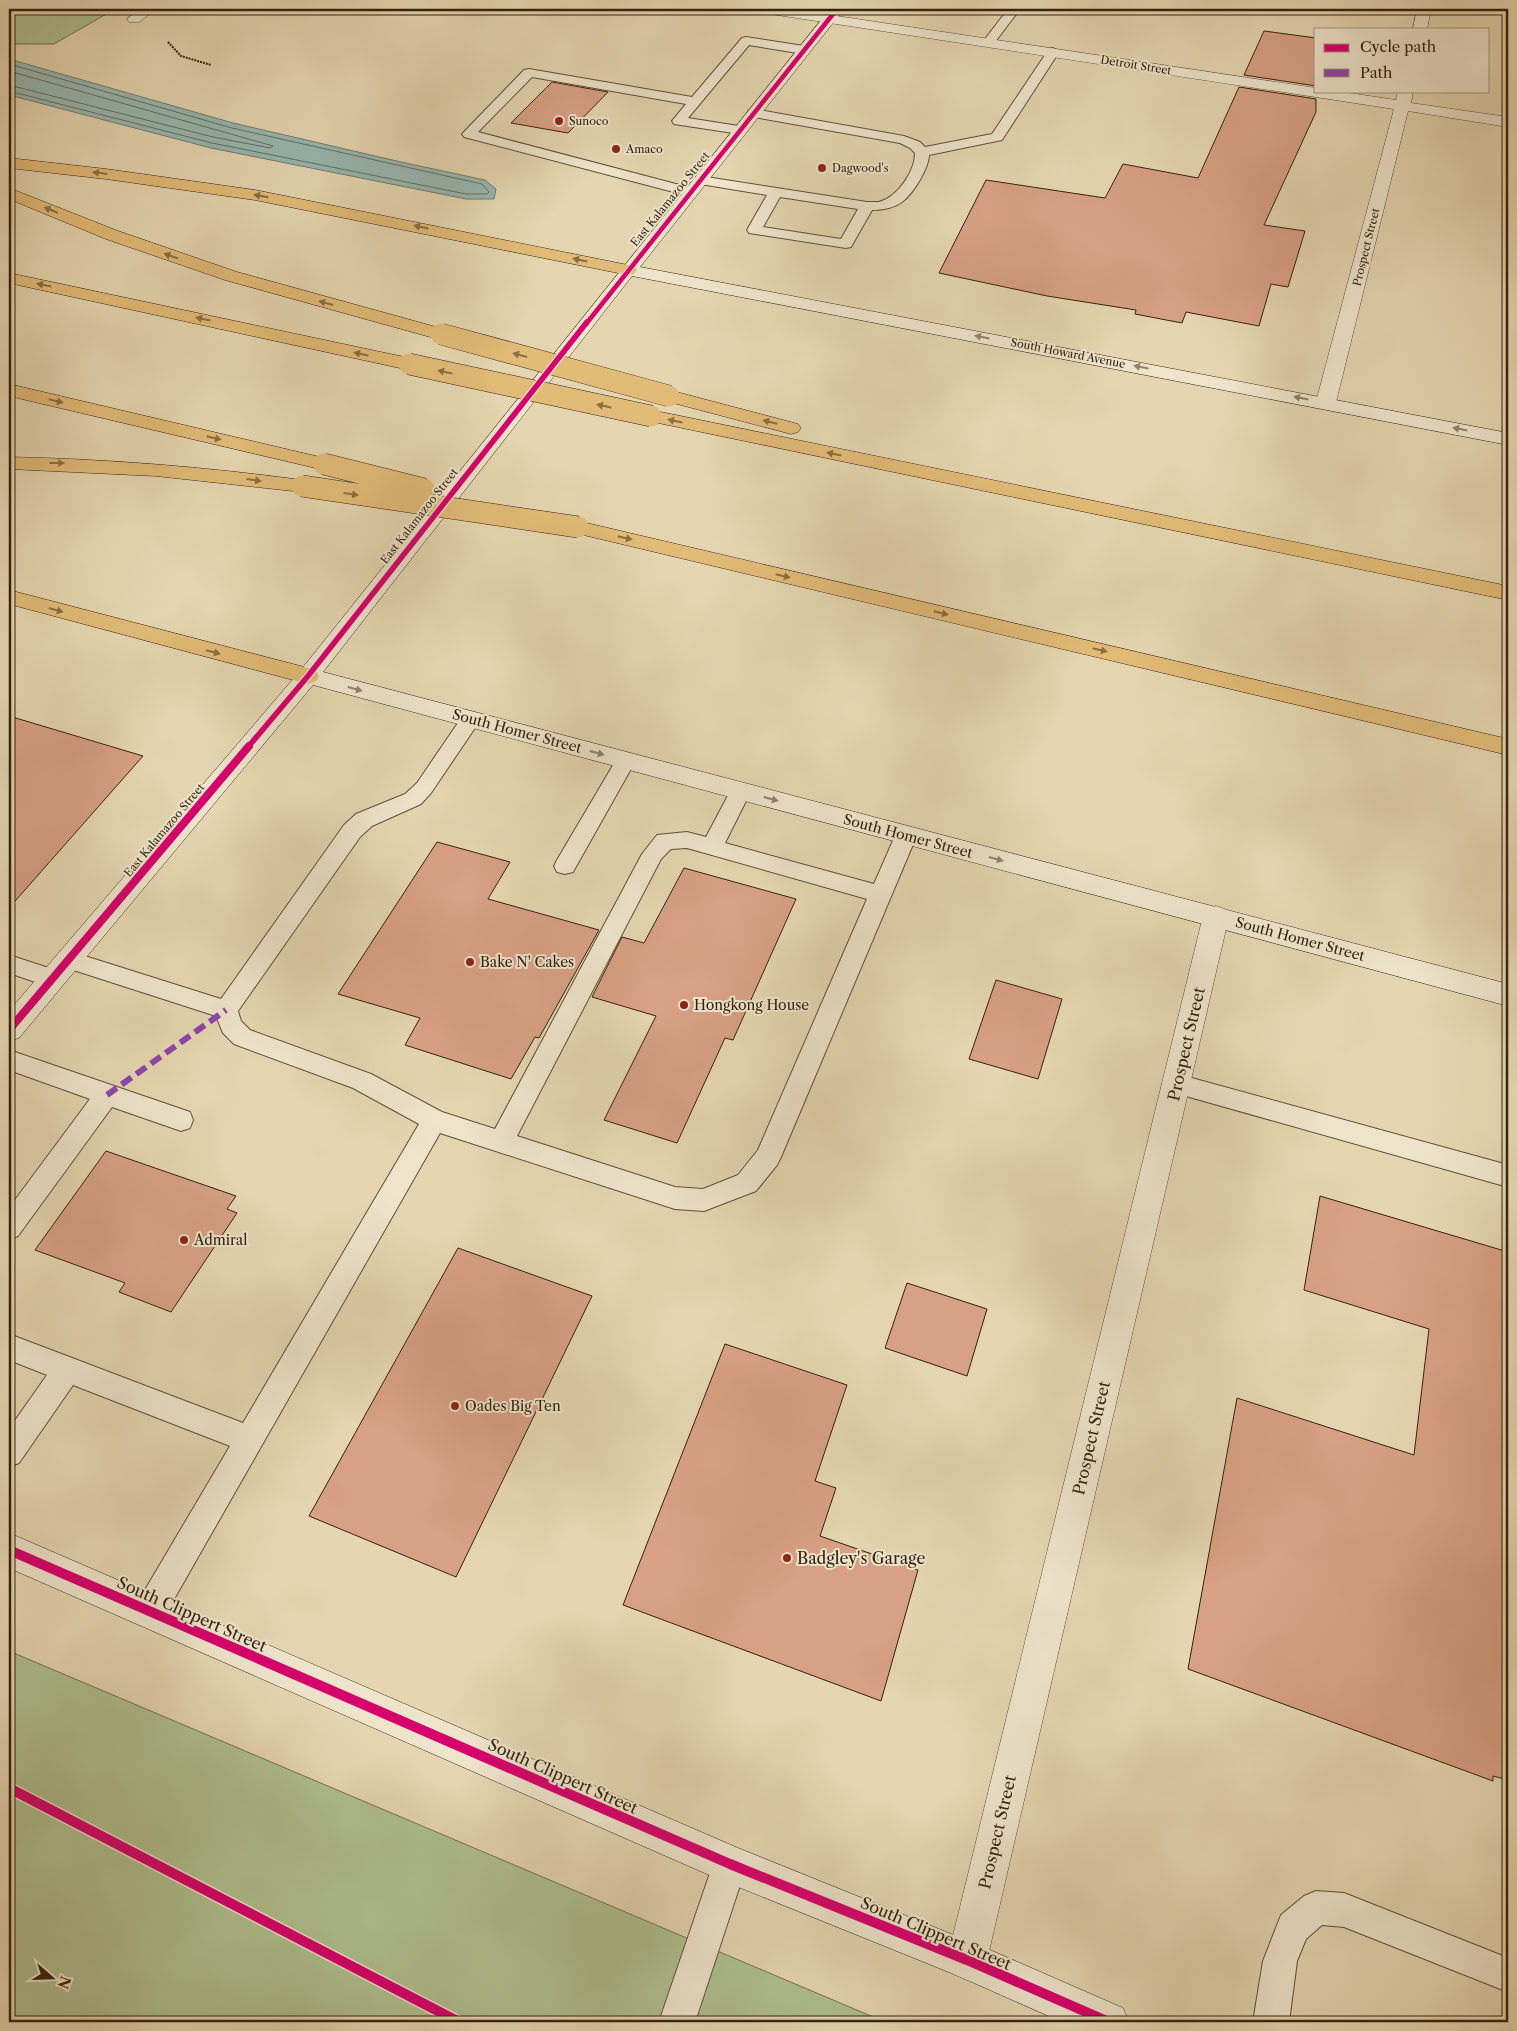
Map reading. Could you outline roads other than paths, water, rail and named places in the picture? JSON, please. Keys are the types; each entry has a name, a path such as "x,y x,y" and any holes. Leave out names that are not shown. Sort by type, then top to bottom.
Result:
{"highway":[{"path":"9,163 256,195 628,270"},
{"path":"9,193 112,235 248,281 669,396 929,464 1482,588"},
{"path":"9,278 651,416 1508,593"},
{"path":"9,390 1508,747"},
{"path":"9,463 72,463 154,469 302,486 578,527"},
{"path":"9,597 308,676"}],"street":[{"name":"Detroit Street","path":"764,9 834,14 988,43 1314,87"},
{"path":"1420,28 1424,9"},
{"name":"East Kalamazoo Street","path":"9,1030 308,676 628,270 834,14"},
{"name":"Detroit Street","path":"1352,92 1404,99 1508,122"},
{"name":"Prospect Street","path":"1326,402 1404,99"},
{"name":"South Howard Avenue","path":"628,270 1326,402 1508,439"},
{"name":"South Homer Street","path":"308,676 1508,995"},
{"name":"Prospect Street","path":"967,1960 1216,916"},
{"name":"South Clippert Street","path":"9,1550 730,1864 967,1960 1109,2022"}],"lane":[{"path":"988,43 1014,9"},
{"path":"740,130 679,121 746,41 804,50"},
{"path":"922,152 997,137 1053,52"},
{"path":"695,102 529,73 469,134 695,186 776,192 867,206 890,204 897,199 911,182 922,162 922,152 915,145 891,137 754,113"},
{"path":"776,192 754,230 846,244 867,206"},
{"path":"226,1010 352,831 364,820 413,799 424,788 471,719"},
{"path":"565,866 626,760"},
{"path":"712,847 740,791"},
{"path":"226,1010 231,1026 242,1037 362,1081 434,1120 675,1198 704,1200 747,1183 768,1157 906,835"},
{"path":"502,1142 653,854 665,841 687,840 881,894"},
{"path":"9,964 61,969 226,1010"},
{"path":"9,1060 181,1120"},
{"path":"1177,1084 1251,1103 1508,1176"},
{"path":"9,1228 107,1095"},
{"path":"150,1611 434,1120"},
{"path":"9,1346 248,1439"},
{"path":"9,1453 67,1370"},
{"path":"677,2022 730,1864"},
{"path":"1271,2022 1280,1961 1293,1927 1316,1908 1344,1910 1508,1975"}],"water":[{"path":"9,59 233,123 485,180 496,189 494,199 466,199 211,148 9,95"}],"place":[{"name":"Sunoco","path":"559,121"},
{"name":"Amaco","path":"616,149"},
{"name":"Dagwood's","path":"822,168"},
{"name":"Bake N' Cakes","path":"470,962"},
{"name":"Hongkong House","path":"684,1005"},
{"name":"Admiral","path":"184,1240"},
{"name":"Oades Big Ten","path":"455,1406"},
{"name":"Badgley's Garage","path":"787,1558"}]}
